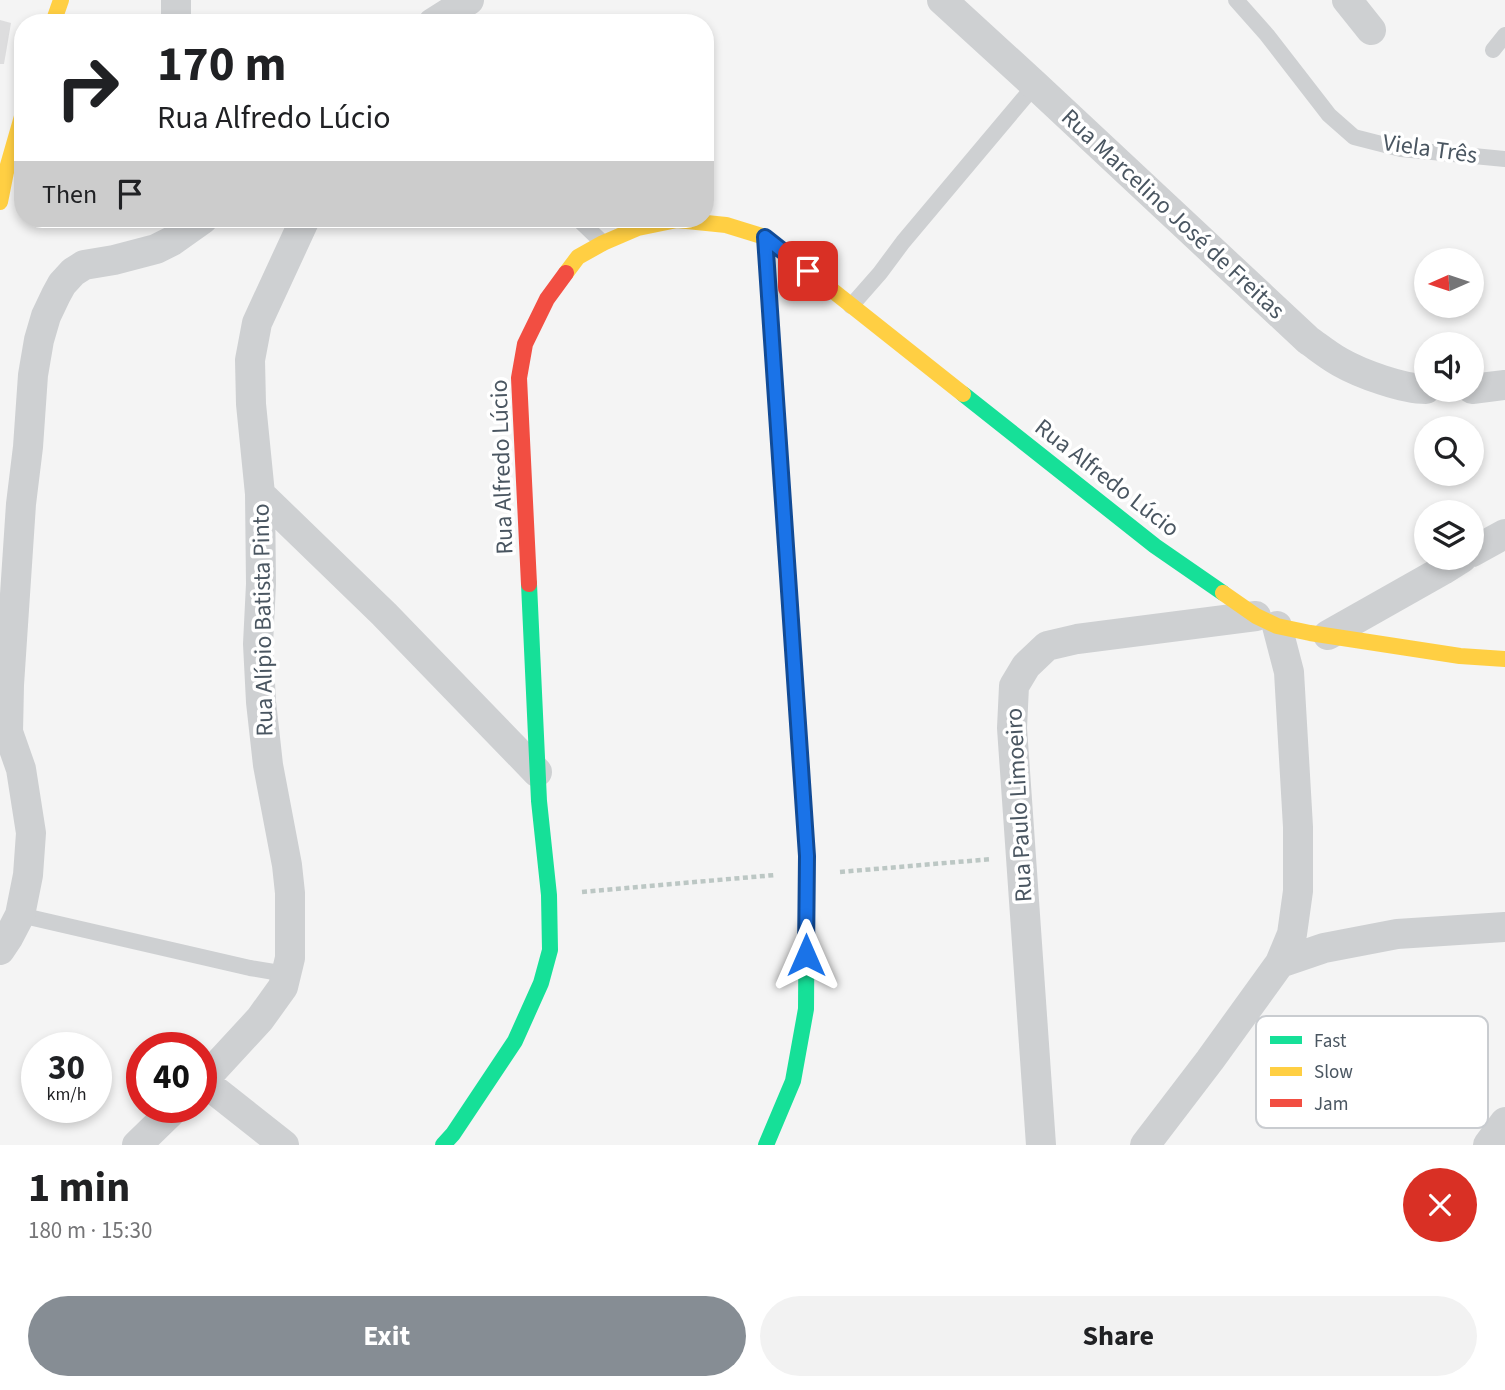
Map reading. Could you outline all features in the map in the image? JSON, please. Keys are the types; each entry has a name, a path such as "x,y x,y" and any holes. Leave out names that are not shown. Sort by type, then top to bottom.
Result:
{"street":[{"path":"447,14 468,0"},
{"name":"Rua Marcelino José de Freitas","path":"942,0 1308,340 1340,362 1370,375 1414,388"},
{"path":"1348,0 1371,30"},
{"path":"0,202 14,144"},
{"name":"Rua Alfredo Lúcio","path":"714,224 765,237 1155,546 1266,621 1328,635 1460,656 1505,659"},
{"path":"0,950 20,915 28,876 31,832 21,769 4,731 21,504 39,340 62,284 73,272 83,265 156,249 186,228"},
{"name":"Rua Alípio Batista Pinto","path":"217,1066 260,1019 283,987 290,958 287,864 268,765 261,702 258,644 261,584 260,494 251,404 250,360 257,323 301,228"},
{"name":"Rua Alfredo Lúcio","path":"443,1145 453,1135 515,1041 541,983 550,950 549,895 537,772 519,378 525,344 547,299 578,257 638,228"},
{"path":"765,237 807,856 806,1009 793,1081 766,1145"},
{"path":"1484,388 1505,385"},
{"path":"260,494 384,614 537,772"},
{"path":"1484,545 1505,534"},
{"path":"1328,635 1443,570"},
{"path":"1145,1145 1280,963 1292,934 1298,891 1298,827 1289,672 1266,621"},
{"name":"Rua Paulo Limoeiro","path":"1041,1145 1012,728 1014,686 1026,666 1047,646 1077,639 1266,621"},
{"path":"1280,963 1324,947 1397,934 1505,927"},
{"path":"217,1094 284,1145"},
{"path":"1488,1145 1505,1122"},
{"path":"137,1145 160,1123"}],"lane":[{"name":"Viela Três","path":"1236,0 1329,115 1354,137 1401,149 1505,159"},
{"path":"1493,50 1505,35"},
{"path":"851,306 1035,85"},
{"path":"587,228 603,243"},
{"path":"20,915 286,974"}],"building":[{"path":"0,20 11,23 4,64 0,64"}],"traffic: fast":[{"path":"963,394 1155,546 1223,593"},
{"path":"443,1145 515,1041 541,983 550,950 549,895 539,801 529,584"},
{"path":"766,1145 793,1081 806,1009 807,856 796,691"}],"traffic: slow":[{"path":"56,14 61,0"},
{"path":"0,202 14,144"},
{"path":"714,224 765,237 963,394"},
{"path":"566,273 578,257 638,228"},
{"path":"1223,593 1256,616 1277,626 1460,656 1505,659"}],"traffic: jam":[{"path":"765,237 796,691"},
{"path":"529,584 519,378 525,344 547,299 566,273"}],"route":[{"path":"806,955 807,856 765,237 808,271"}]}
